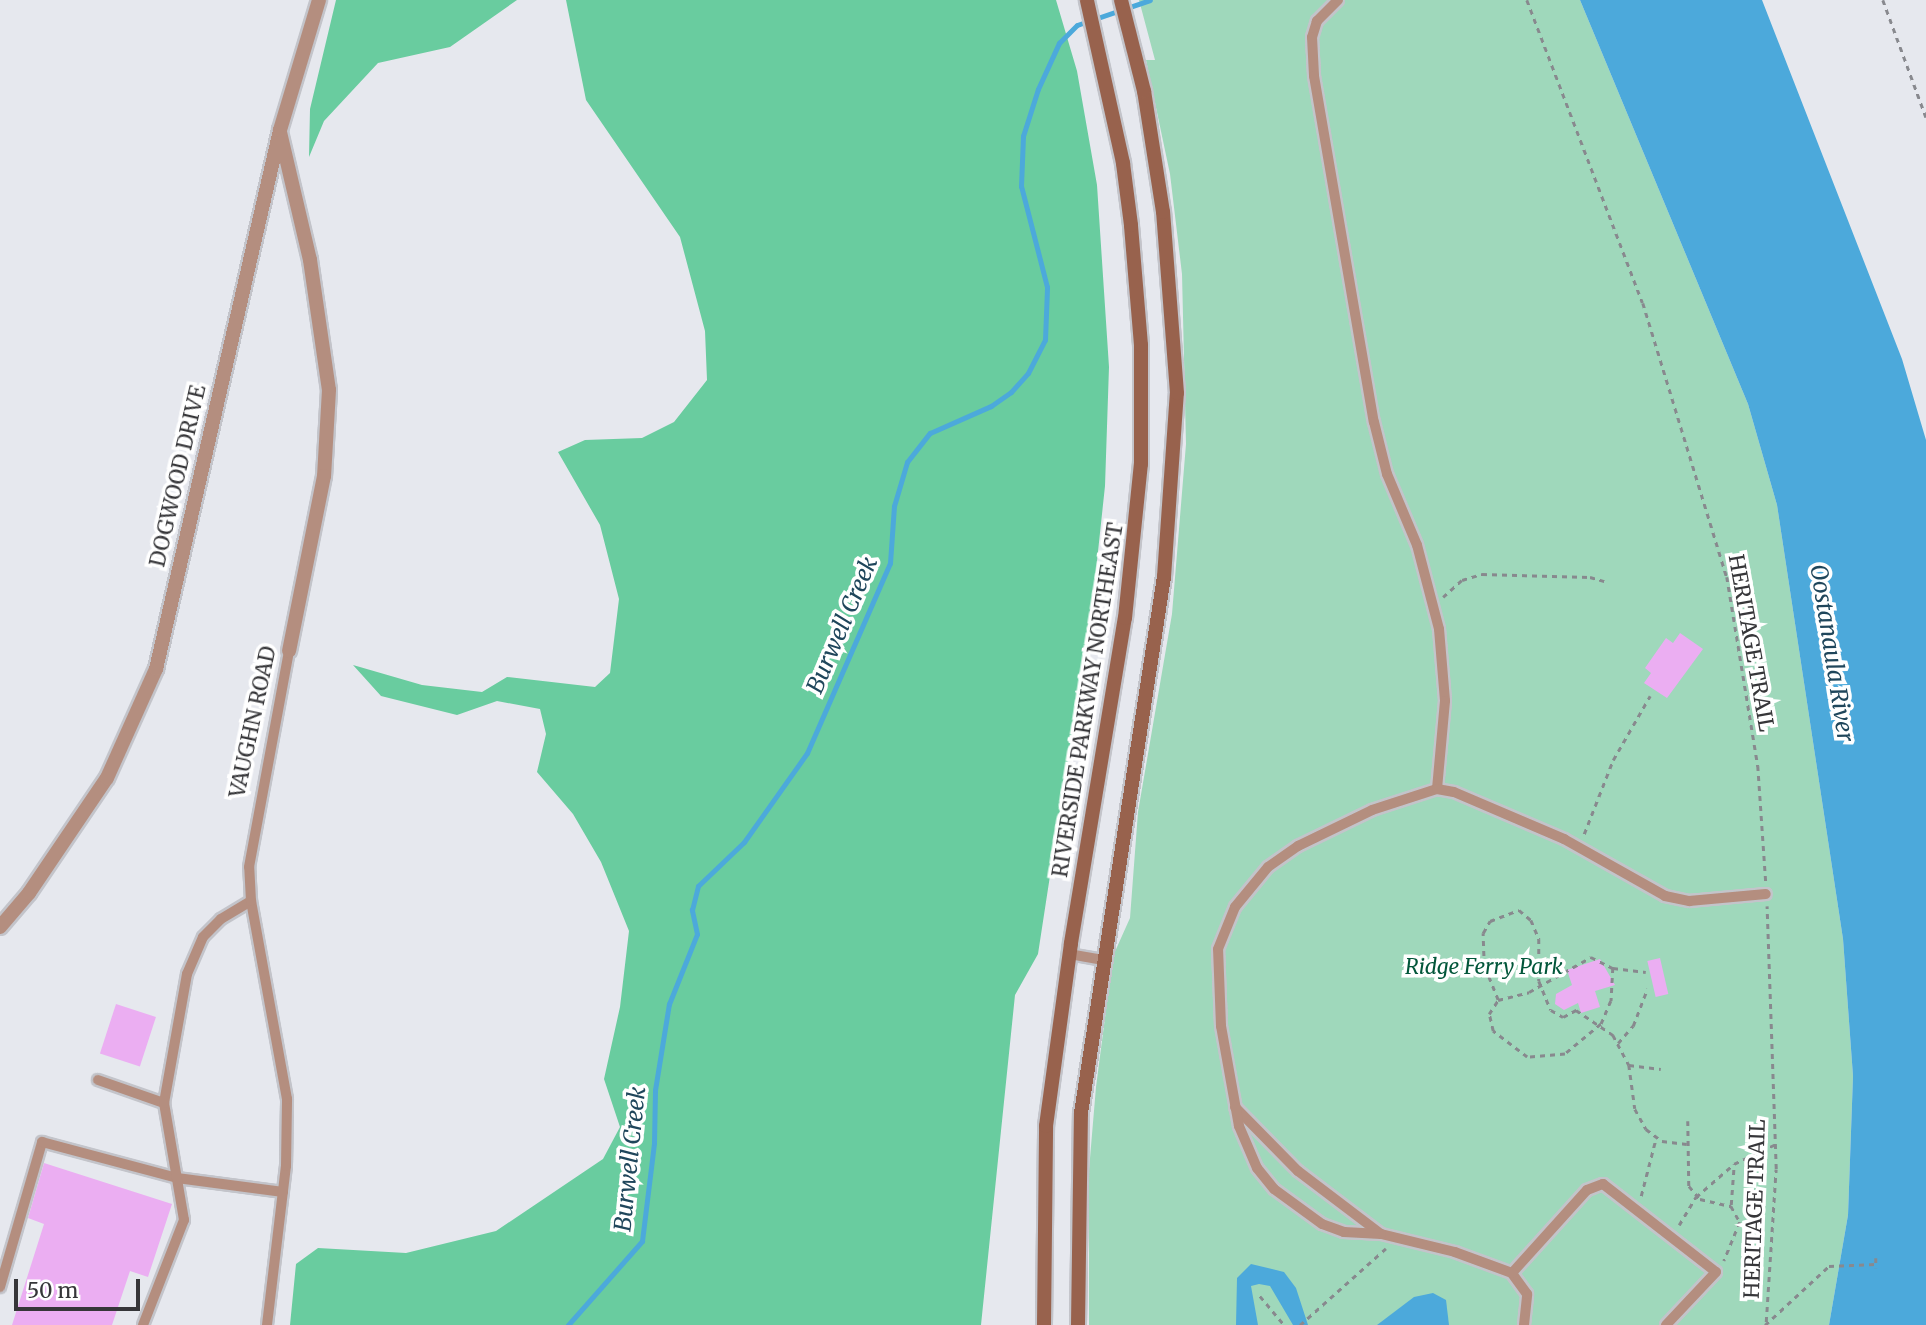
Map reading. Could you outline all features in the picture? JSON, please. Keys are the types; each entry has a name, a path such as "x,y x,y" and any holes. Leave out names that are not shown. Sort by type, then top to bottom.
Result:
{"main road":[{"name":"RIVERSIDE PARKWAY NORTHEAST","path":"1044,1325 1046,1126 1069,954 1125,618 1141,464 1138,286 1123,163 1087,0"},
{"path":"1079,1325 1081,1113 1102,960 1164,577 1175,430 1165,224 1138,66 1121,0"}],"street":[{"name":"DOGWOOD DRIVE","path":"0,927 29,893 107,778 156,669 280,130 319,0"},
{"name":"VAUGHN ROAD","path":"280,130 310,260 329,390 324,476 289,651"}],"lane":[{"path":"1338,0 1317,21 1312,37 1314,76 1374,422 1387,474 1417,545 1434,607 1445,701 1437,789"},
{"name":"VAUGHN ROAD","path":"267,1325 283,1192 285,1082 251,901 250,843 289,651"},
{"path":"1524,1325 1527,1294 1512,1273 1488,1261 1381,1234 1344,1232 1322,1224 1274,1189 1247,1147 1234,1106 1221,1026 1218,950 1241,895 1268,867 1330,828 1437,789 1454,792 1578,847 1665,896 1689,901 1766,894"},
{"path":"143,1325 184,1220 164,1103 195,950 221,919 251,901"},
{"path":"1069,954 1102,960"},
{"path":"98,1080 164,1103"},
{"path":"1234,1106 1298,1171 1381,1234"},
{"path":"0,1287 42,1142 177,1178 283,1192"},
{"path":"1512,1273 1587,1190 1603,1184 1716,1272 1666,1325"}],"path":[{"name":"HERITAGE TRAIL","path":"1527,0 1643,303 1727,577 1758,766 1766,894 1776,1144 1766,1324"},
{"path":"1884,0 1926,117"},
{"path":"1434,607 1454,585 1482,574 1590,576 1604,581"},
{"path":"1578,847 1605,788 1613,760 1650,696"},
{"path":"1498,1000 1484,966 1483,933 1490,921 1519,910 1531,920 1539,939 1539,981 1551,1010 1563,1017 1576,1010 1601,1024 1618,1044 1629,1065 1636,1108 1656,1138 1687,1144"},
{"path":"1613,968 1613,991 1601,1024 1565,1055 1527,1057 1493,1031 1489,1014 1498,1000 1529,992 1583,959 1600,958 1613,968 1646,972"},
{"path":"1618,1044 1633,1026 1647,989"},
{"path":"1629,1065 1661,1069"},
{"path":"1688,1121 1687,1179 1693,1194 1731,1206"},
{"path":"1637,1210 1656,1138"},
{"path":"1671,1237 1696,1197 1734,1164 1776,1144"},
{"path":"1716,1272 1739,1233 1740,1222 1731,1206 1734,1164"},
{"path":"1300,1325 1397,1239"},
{"path":"1766,1324 1829,1266 1876,1266 1876,1258"},
{"path":"1260,1296 1284,1325"}],"green space":[{"path":"336,0 517,0 450,47 378,63 324,121 309,157 310,109"},
{"path":"566,0 1056,0 1077,71 1097,185 1109,367 1105,486 1094,589 1038,954 1015,995 981,1325 290,1325 296,1264 318,1248 406,1253 496,1231 603,1159 620,1127 604,1079 620,1007 629,931 601,862 573,814 537,772 546,734 540,709 497,701 457,715 381,696 353,665 422,685 482,692 507,677 595,687 610,673 619,599 600,525 558,452 585,440 642,438 674,422 707,380 705,331 680,237 586,100"},
{"name":"Ridge Ferry Park","path":"1139,0 1580,0 1748,404 1777,505 1843,939 1853,1076 1848,1215 1829,1325 1089,1325 1089,1170 1096,1087 1113,956 1130,918 1138,812 1172,614 1186,444 1182,274 1170,174 1146,60 1155,60"}],"water":[{"name":"Oostanaula River","path":"1580,0 1762,0 1902,359 1926,440 1926,1325 1829,1325 1848,1215 1853,1076 1843,939 1777,505 1748,404"},
{"path":"1251,1264 1284,1272 1296,1288 1308,1325 1293,1325 1270,1286 1259,1284 1251,1286 1258,1325 1236,1325 1237,1278"},
{"path":"1433,1293 1446,1300 1449,1325 1377,1325 1414,1297"}],"building":[{"path":"1680,633 1703,649 1667,698 1644,683 1651,673 1645,668 1666,638 1673,643"},
{"path":"1660,958 1668,994 1656,997 1647,961"},
{"path":"1600,959 1615,985 1595,991 1600,1007 1581,1013 1578,1003 1564,1010 1555,1004 1556,994 1572,985 1567,970"},
{"path":"116,1004 156,1017 140,1066 100,1053"},
{"path":"44,1163 172,1204 148,1277 130,1271 112,1325 12,1325 44,1224 28,1218"}],"waterway":[{"name":"Burwell Creek","path":"568,1325 642,1241 654,1143 655,1090 669,1004 697,934 692,910 698,886 744,842 807,753 890,563 894,506 907,462 930,433 991,406 1011,392 1028,373 1045,340 1047,287 1021,186 1023,136 1038,89 1059,43 1077,25 1150,0"}]}
